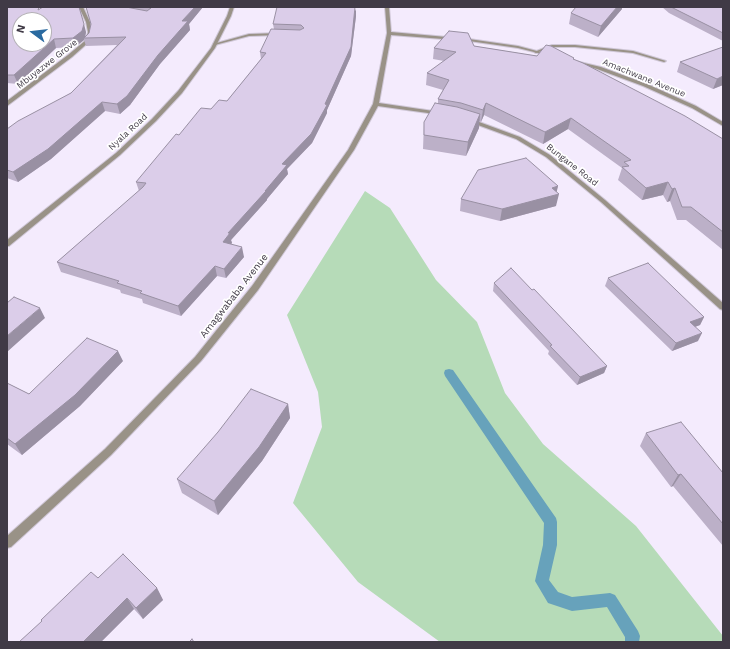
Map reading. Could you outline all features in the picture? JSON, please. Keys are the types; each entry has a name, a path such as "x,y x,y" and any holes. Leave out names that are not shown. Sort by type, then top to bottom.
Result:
{"street":[{"name":"Nyala Road","path":"7,244 134,139 180,92 196,73 215,44 232,7"},
{"name":"Amagwababa Avenue","path":"7,543 108,452 198,359 256,288 351,150 376,104 389,33 390,23 386,7"},
{"name":"Mbuyazwe Grove","path":"7,104 70,56 88,40 90,32 84,8"},
{"path":"389,33 468,40 558,57"},
{"path":"215,44 249,35 287,35"},
{"path":"536,52 552,46 575,46 628,51 645,54 664,61"},
{"name":"Amachwane Avenue","path":"565,59 599,68 638,82 694,107 723,124"},
{"path":"376,104 450,116"},
{"name":"Bungane Road","path":"463,119 518,138 548,156 603,200 723,307"}],"green space":[{"path":"365,191 390,208 436,280 477,322 505,393 543,444 636,526 723,636 723,642 440,642 358,582 293,503 322,427 318,392 287,315"}],"building":[{"path":"7,7 39,7 38,10 43,7 79,7 84,24 82,31 73,38 54,39 52,41 52,12 12,12 12,52 40,52 14,75 7,75"},
{"path":"86,7 126,7 147,11 151,8 146,7 195,7 182,21 188,21 158,55 127,96 117,104 102,102 48,149 13,172 7,170 7,129 18,121 71,93 126,37 84,38 89,33 91,24"},
{"path":"277,7 355,7 351,47 325,104 327,105 311,134 282,164 287,165 228,233 230,233 223,242 242,247 224,269 215,266 178,306 140,293 142,291 117,283 119,281 57,262 143,187 146,183 136,182 176,134 179,135 201,108 211,109 219,100 227,101 266,53 260,52 271,29 300,30 304,28 301,25 273,24"},
{"path":"576,7 617,7 601,26 571,13"},
{"path":"671,7 723,7 723,33"},
{"path":"449,31 468,33 474,46 537,56 546,45 551,46 574,58 573,59 685,116 723,139 723,232 691,207 682,207 675,188 672,189 668,182 646,188 622,167 629,166 624,162 631,160 571,118 545,132 486,103 483,110 461,103 438,99 449,80 427,73 456,52 434,48"},
{"path":"723,47 723,76 717,79 680,62"},
{"path":"435,103 457,107 480,114 468,142 424,135 424,122"},
{"path":"526,158 558,186 552,188 559,194 502,209 461,199 478,170"},
{"path":"648,263 704,317 690,322 702,333 676,343 608,278"},
{"path":"511,268 532,290 534,289 607,366 580,377 550,346 552,345 494,283"},
{"path":"14,297 40,308 7,336 7,303"},
{"path":"87,338 118,351 75,395 15,444 7,438 7,383 29,394"},
{"path":"251,389 288,404 259,447 214,501 177,479 218,432"},
{"path":"681,422 723,473 723,524 681,474 678,475 646,433"},
{"path":"123,554 157,588 136,608 127,598 83,642 19,642 91,572 98,578"}],"waterway":[{"path":"449,373 551,522 550,545 542,581 553,598 572,604 610,600 633,636 632,642"}]}
